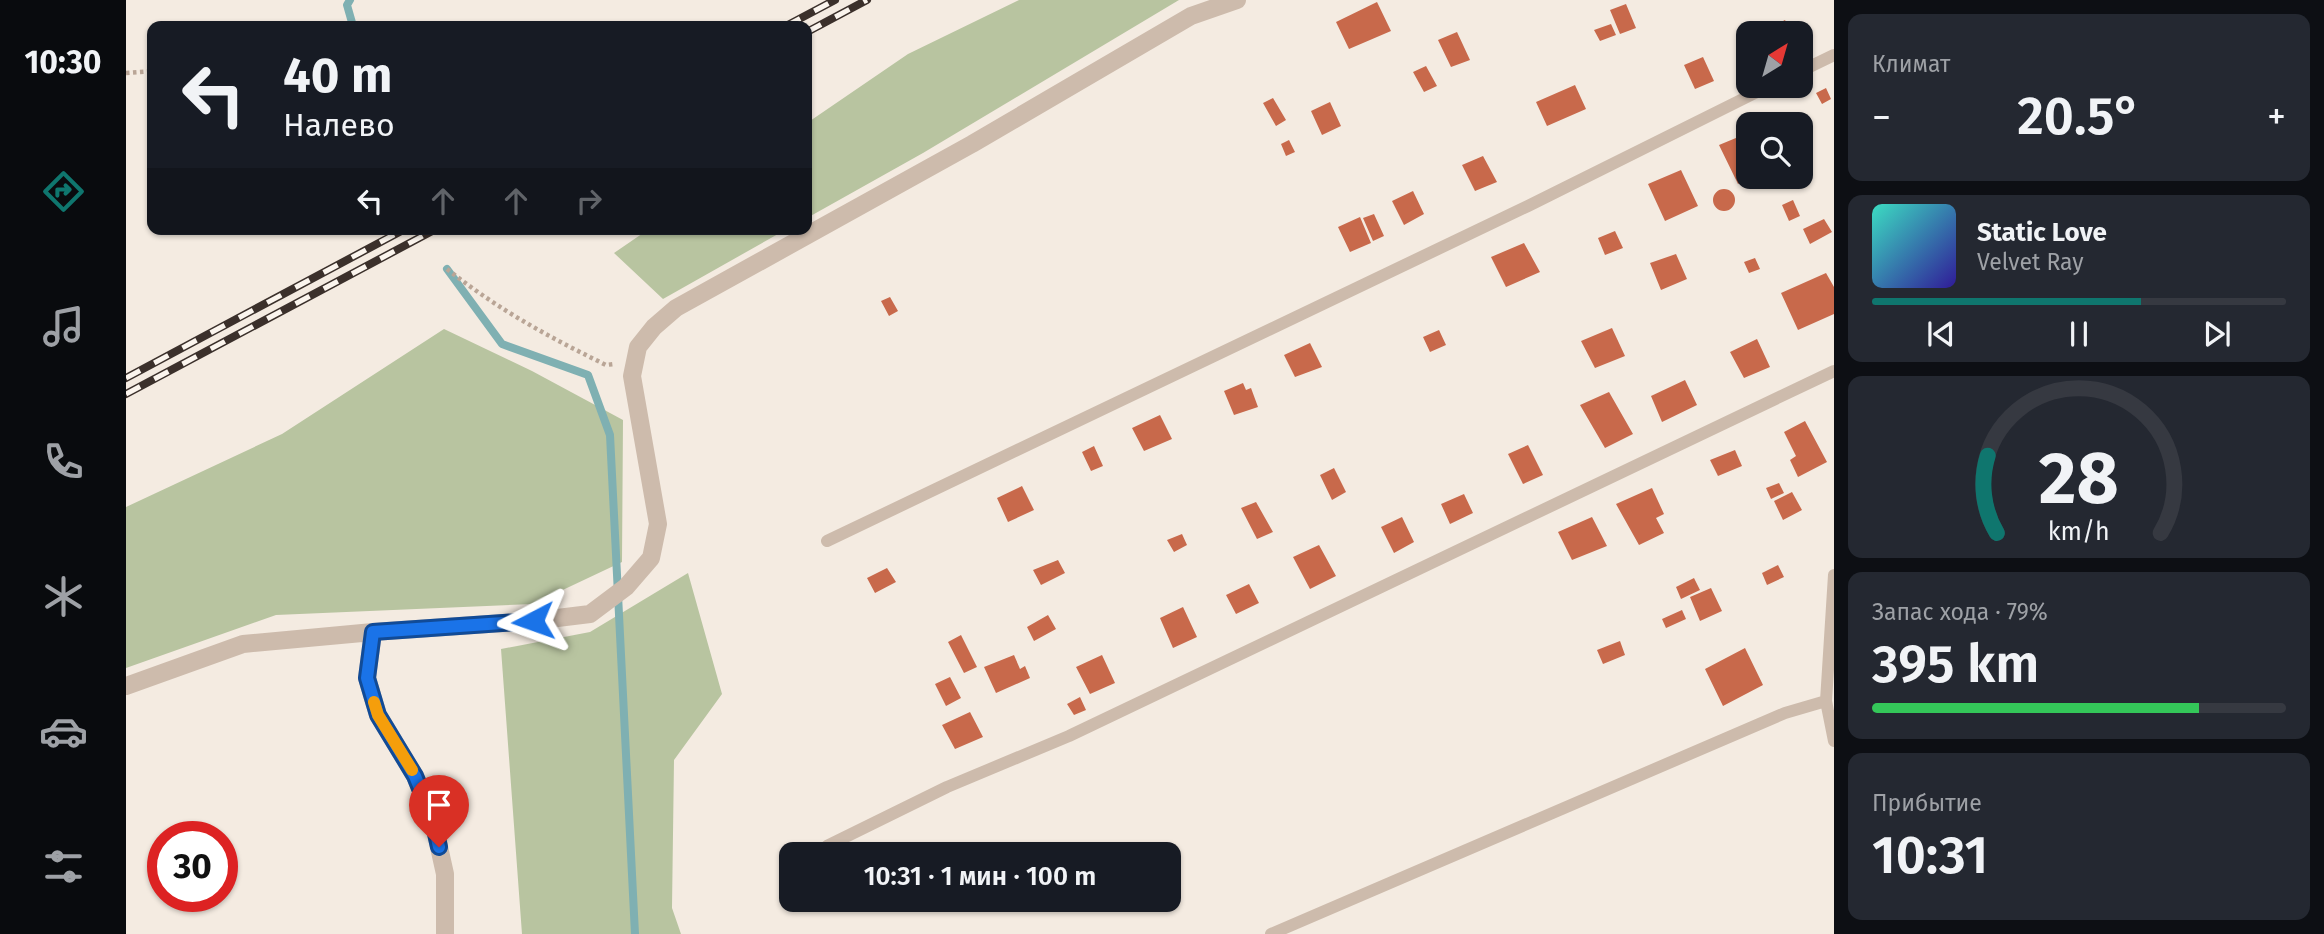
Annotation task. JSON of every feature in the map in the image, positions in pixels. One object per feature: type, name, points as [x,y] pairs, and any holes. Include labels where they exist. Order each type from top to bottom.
[{"type":"street","points":[[812,233],[972,144],[1191,16],[1237,0]]},
{"type":"street","points":[[126,686],[243,644],[590,614],[626,587],[651,558],[658,524],[632,376],[638,347],[654,327],[676,308],[808,235]]},
{"type":"street","points":[[373,632],[367,678],[378,715],[415,776],[433,820],[445,874],[445,934]]},
{"type":"lane","points":[[1813,65],[1834,55]]},
{"type":"lane","points":[[827,541],[1516,212],[1745,98]]},
{"type":"lane","points":[[835,842],[947,787],[1069,736],[1834,371]]},
{"type":"lane","points":[[1834,575],[1826,701],[1834,741]]},
{"type":"lane","points":[[1271,934],[1773,718],[1826,701]]},
{"type":"path","points":[[126,74],[147,72]]},
{"type":"path","points":[[447,269],[488,301],[542,333],[606,365],[636,359]]},
{"type":"green space","points":[[1019,0],[1179,0],[923,153],[812,215],[812,120],[908,54]]},
{"type":"green space","points":[[640,235],[776,235],[663,299],[614,253]]},
{"type":"green space","points":[[444,329],[532,371],[623,420],[622,562],[533,604],[276,615],[126,668],[126,507],[282,434]]},
{"type":"green space","points":[[688,573],[722,694],[674,760],[672,908],[681,934],[522,934],[501,649],[590,632]]},
{"type":"building","points":[[1377,2],[1391,31],[1349,49],[1336,22]]},
{"type":"building","points":[[1626,4],[1636,28],[1620,34],[1610,10]]},
{"type":"building","points":[[1611,24],[1616,35],[1600,41],[1594,30]]},
{"type":"building","points":[[1457,32],[1470,60],[1451,67],[1438,40]]},
{"type":"building","points":[[1703,57],[1714,81],[1695,89],[1684,65]]},
{"type":"building","points":[[1426,66],[1437,86],[1424,92],[1413,72]]},
{"type":"building","points":[[1575,85],[1586,109],[1547,126],[1536,102]]},
{"type":"building","points":[[1826,88],[1831,99],[1822,104],[1816,93]]},
{"type":"building","points":[[1273,98],[1286,120],[1276,126],[1263,103]]},
{"type":"building","points":[[1330,102],[1341,126],[1322,135],[1311,111]]},
{"type":"building","points":[[1736,138],[1736,180],[1719,145]]},
{"type":"building","points":[[1289,140],[1295,152],[1286,156],[1281,144]]},
{"type":"building","points":[[1483,156],[1497,182],[1475,191],[1462,165]]},
{"type":"building","points":[[1681,170],[1698,206],[1665,221],[1648,184]]},
{"type":"building","points":[[1724,189],[1732,192],[1735,200],[1732,208],[1724,211],[1716,208],[1713,200],[1716,192]]},
{"type":"building","points":[[1413,191],[1424,214],[1404,225],[1392,201]]},
{"type":"building","points":[[1793,200],[1800,216],[1789,221],[1782,205]]},
{"type":"building","points":[[1374,214],[1384,236],[1373,241],[1363,218]]},
{"type":"building","points":[[1360,217],[1371,243],[1350,252],[1338,227]]},
{"type":"building","points":[[1824,219],[1832,232],[1810,244],[1803,229]]},
{"type":"building","points":[[1615,231],[1623,248],[1605,255],[1598,238]]},
{"type":"building","points":[[1524,243],[1540,272],[1506,287],[1491,257]]},
{"type":"building","points":[[1676,254],[1687,279],[1661,290],[1650,263]]},
{"type":"building","points":[[1755,258],[1760,269],[1749,273],[1744,262]]},
{"type":"building","points":[[1826,273],[1834,287],[1834,314],[1798,330],[1781,293]]},
{"type":"building","points":[[890,297],[898,311],[889,316],[881,301]]},
{"type":"building","points":[[1612,328],[1625,356],[1595,368],[1581,341]]},
{"type":"building","points":[[1439,330],[1446,345],[1430,352],[1423,337]]},
{"type":"building","points":[[1757,339],[1770,367],[1744,378],[1730,352]]},
{"type":"building","points":[[1310,343],[1322,367],[1295,377],[1284,355]]},
{"type":"building","points":[[1685,380],[1697,405],[1662,422],[1651,396]]},
{"type":"building","points":[[1243,383],[1246,390],[1251,388],[1258,407],[1234,415],[1224,391]]},
{"type":"building","points":[[1609,392],[1633,434],[1605,448],[1580,405]]},
{"type":"building","points":[[1160,415],[1172,439],[1144,451],[1132,428]]},
{"type":"building","points":[[1805,421],[1827,462],[1798,477],[1790,460],[1796,456],[1784,432]]},
{"type":"building","points":[[1528,445],[1543,475],[1523,484],[1508,454]]},
{"type":"building","points":[[1094,446],[1103,466],[1091,471],[1082,452]]},
{"type":"building","points":[[1735,450],[1742,466],[1718,476],[1710,460]]},
{"type":"building","points":[[1334,468],[1346,492],[1332,500],[1320,475]]},
{"type":"building","points":[[1779,483],[1784,493],[1771,499],[1766,488]]},
{"type":"building","points":[[1022,486],[1034,510],[1008,522],[997,498]]},
{"type":"building","points":[[1652,488],[1664,514],[1656,518],[1664,533],[1639,545],[1616,504]]},
{"type":"building","points":[[1792,492],[1802,510],[1783,520],[1774,501]]},
{"type":"building","points":[[1464,494],[1473,513],[1450,524],[1441,504]]},
{"type":"building","points":[[1256,502],[1273,532],[1257,539],[1241,508]]},
{"type":"building","points":[[1402,517],[1414,542],[1394,553],[1381,527]]},
{"type":"building","points":[[1592,517],[1607,546],[1572,560],[1558,532]]},
{"type":"building","points":[[1182,534],[1187,545],[1174,552],[1167,540]]},
{"type":"building","points":[[1319,545],[1336,576],[1310,589],[1293,557]]},
{"type":"building","points":[[1058,560],[1065,573],[1041,585],[1033,570]]},
{"type":"building","points":[[1778,565],[1784,577],[1767,585],[1762,573]]},
{"type":"building","points":[[887,568],[896,582],[875,593],[867,578]]},
{"type":"building","points":[[1694,578],[1700,590],[1681,599],[1676,587]]},
{"type":"building","points":[[1249,584],[1259,603],[1236,614],[1226,595]]},
{"type":"building","points":[[1711,588],[1722,611],[1700,621],[1690,597]]},
{"type":"building","points":[[1183,607],[1197,637],[1173,648],[1160,618]]},
{"type":"building","points":[[1682,610],[1686,619],[1666,628],[1662,619]]},
{"type":"building","points":[[1048,615],[1056,629],[1034,641],[1027,627]]},
{"type":"building","points":[[961,635],[977,667],[964,673],[948,642]]},
{"type":"building","points":[[1620,641],[1625,655],[1603,664],[1597,650]]},
{"type":"building","points":[[1745,648],[1763,685],[1723,706],[1705,669]]},
{"type":"building","points":[[1014,655],[1020,669],[1025,666],[1030,678],[996,693],[984,667]]},
{"type":"building","points":[[1102,655],[1115,683],[1090,694],[1076,667]]},
{"type":"building","points":[[950,677],[961,698],[946,706],[935,684]]},
{"type":"building","points":[[1080,697],[1086,710],[1074,715],[1067,704]]},
{"type":"building","points":[[970,712],[983,737],[955,749],[942,725]]},
{"type":"waterway","points":[[350,0],[347,5],[352,21]]},
{"type":"waterway","points":[[447,269],[502,344],[588,375],[610,435],[635,934]]},
{"type":"railway","points":[[795,21],[835,0]]},
{"type":"railway","points":[[812,29],[867,0]]},
{"type":"railway","points":[[126,378],[394,235]]},
{"type":"railway","points":[[126,394],[425,235]]},
{"type":"slow traffic","points":[[374,702],[378,715],[412,770]]},
{"type":"route","points":[[439,847],[433,820],[415,776],[378,715],[367,678],[373,632],[533,621]]}]
